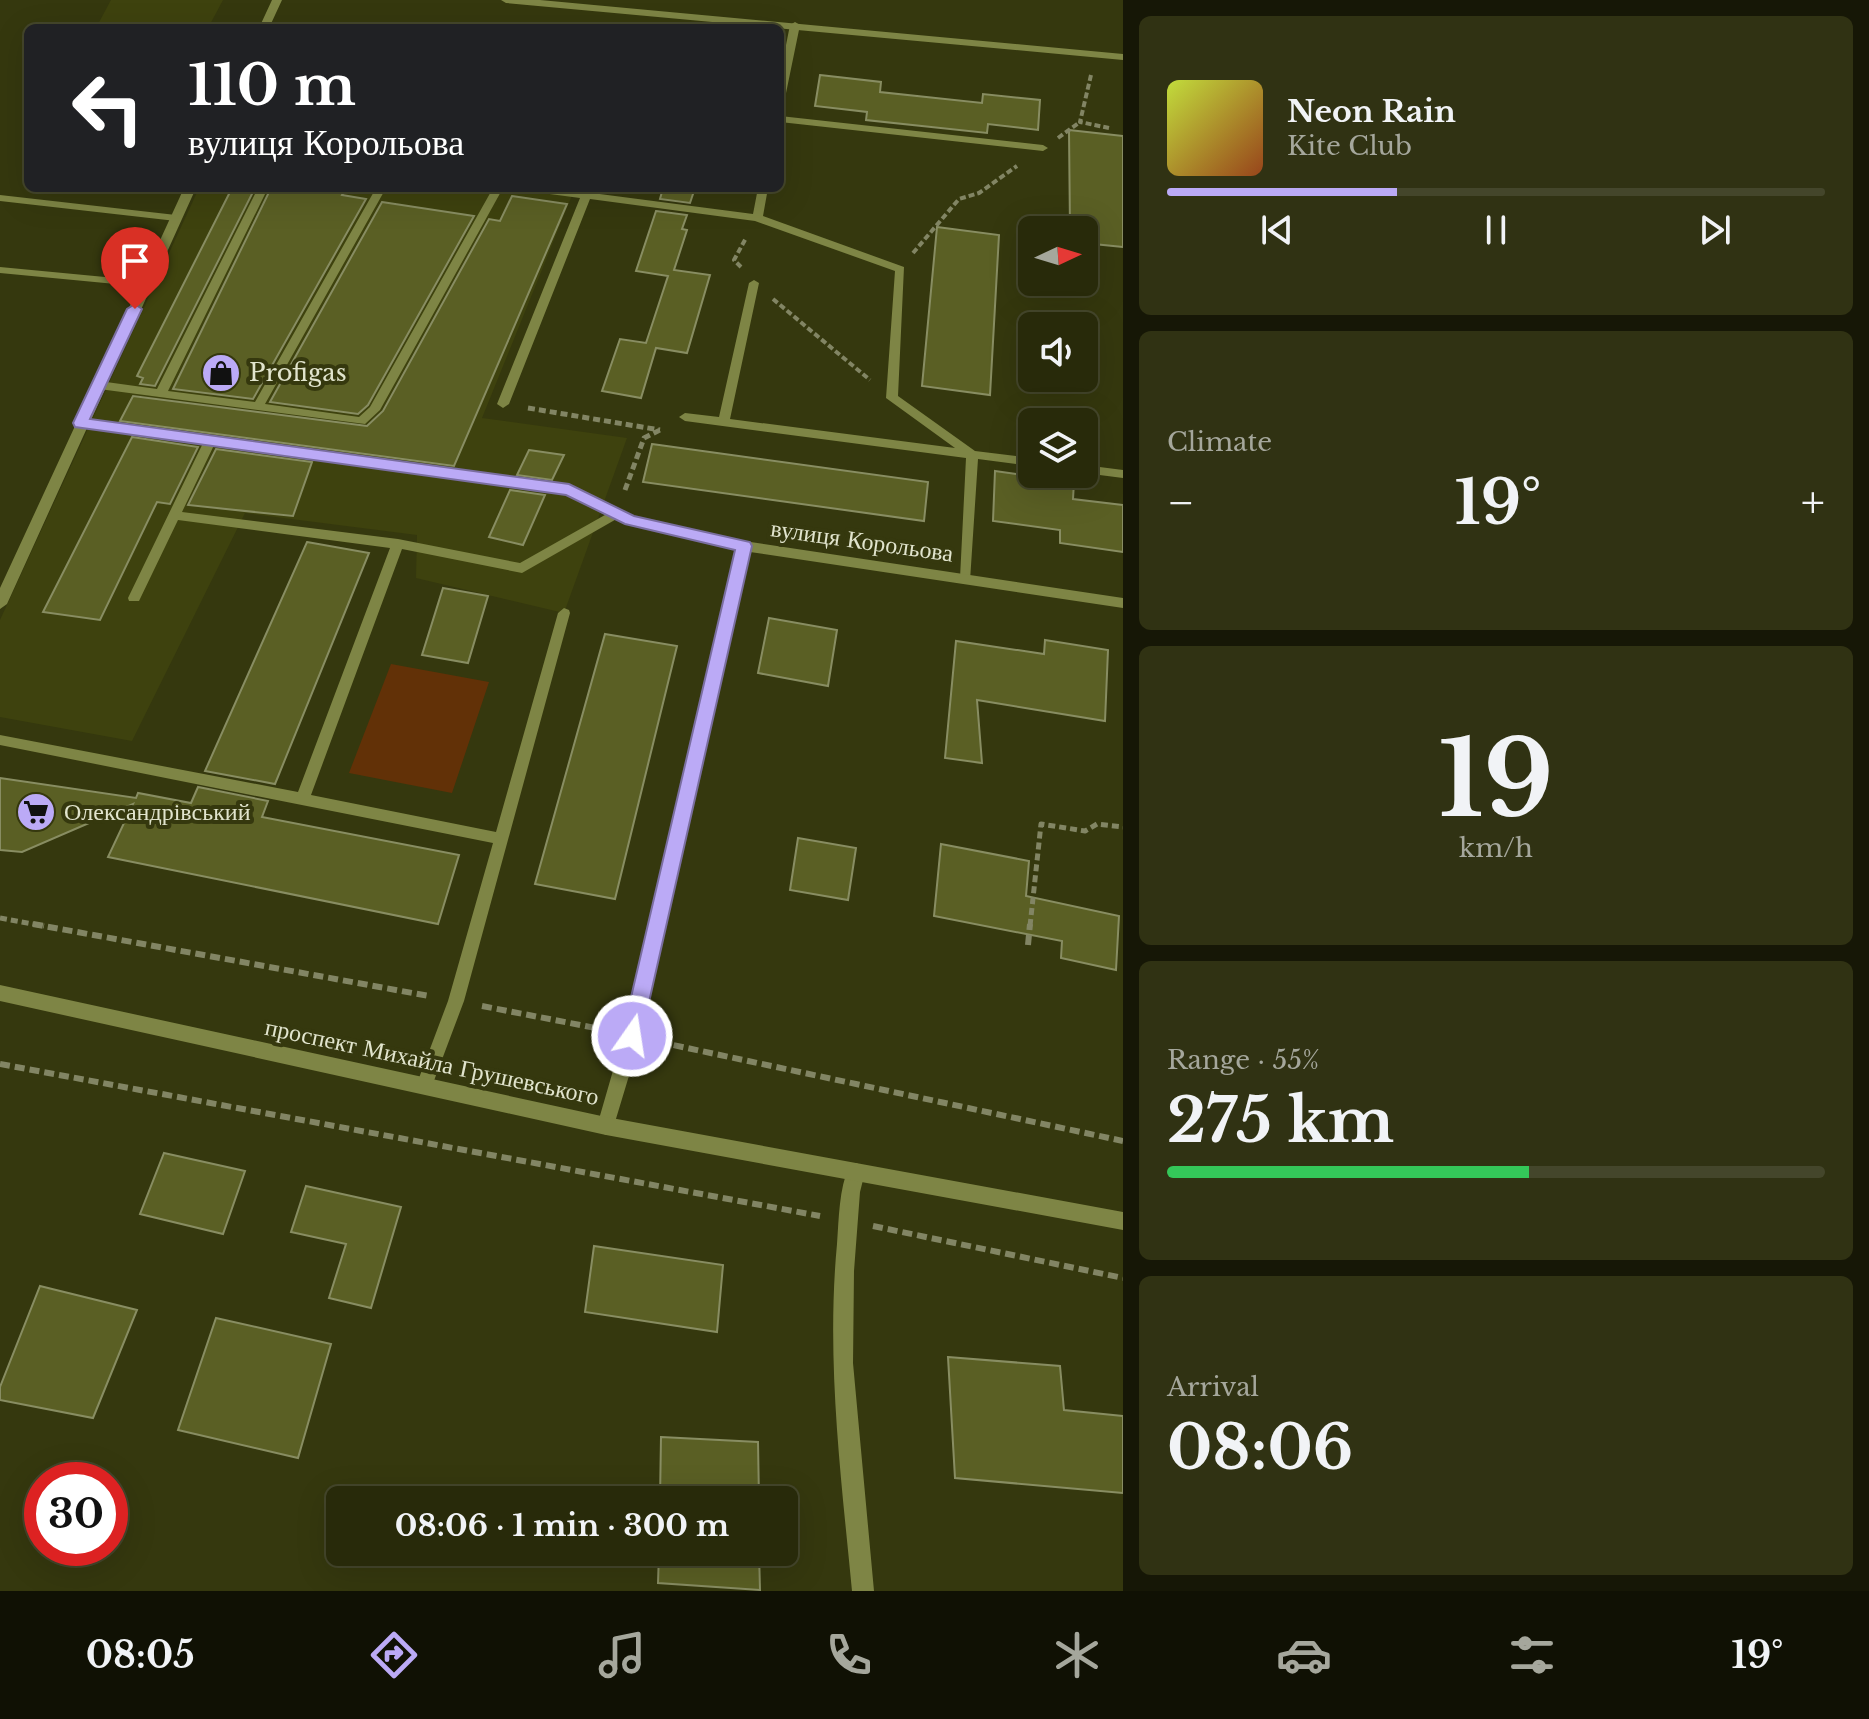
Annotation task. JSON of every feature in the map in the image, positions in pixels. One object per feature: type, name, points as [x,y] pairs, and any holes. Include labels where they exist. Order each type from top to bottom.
[{"type":"street","points":[[266,24],[277,0]]},
{"type":"street","points":[[506,0],[783,24]]},
{"type":"street","points":[[784,24],[1123,57]]},
{"type":"street","points":[[0,604],[80,423],[188,192]]},
{"type":"street","name":"вулиця Корольова","points":[[80,423],[569,490],[630,520],[744,546],[1123,603]]},
{"type":"street","points":[[606,1126],[632,1036],[744,546]]},
{"type":"street","name":"проспект Михайла Грушевського","points":[[0,993],[606,1126],[1123,1221]]},
{"type":"street","points":[[856,1172],[850,1186],[843,1267],[845,1400],[863,1591]]},
{"type":"lane","points":[[784,79],[795,25]]},
{"type":"lane","points":[[784,119],[1043,148]]},
{"type":"lane","points":[[161,393],[261,192]]},
{"type":"lane","points":[[258,407],[379,192]]},
{"type":"lane","points":[[99,385],[361,421],[374,410],[496,192]]},
{"type":"lane","points":[[503,404],[588,192],[757,218],[900,269],[892,398],[972,454]]},
{"type":"lane","points":[[757,218],[762,192]]},
{"type":"lane","points":[[0,198],[176,218]]},
{"type":"lane","points":[[0,270],[147,284]]},
{"type":"lane","points":[[724,422],[754,283]]},
{"type":"lane","points":[[685,417],[1018,460]]},
{"type":"lane","points":[[134,598],[210,441]]},
{"type":"lane","points":[[966,578],[972,454]]},
{"type":"lane","points":[[1098,471],[1123,474]]},
{"type":"lane","points":[[174,515],[398,544],[522,568],[616,514]]},
{"type":"lane","points":[[302,799],[398,544]]},
{"type":"lane","points":[[424,1086],[456,1001],[564,613]]},
{"type":"lane","points":[[0,740],[502,839]]},
{"type":"path","points":[[900,269],[959,199],[979,193],[1080,122],[1096,55]]},
{"type":"path","points":[[1080,122],[1109,128]]},
{"type":"path","points":[[757,218],[734,260],[754,283],[892,398]]},
{"type":"path","points":[[503,404],[660,430]]},
{"type":"path","points":[[616,514],[644,438],[685,417]]},
{"type":"path","points":[[1028,945],[1041,824],[1085,831],[1097,824],[1123,827]]},
{"type":"path","points":[[0,918],[456,1001],[1123,1141]]},
{"type":"path","points":[[0,1064],[849,1221],[1123,1278]]},
{"type":"shaded area","points":[[111,0],[223,0],[210,24],[98,24]]},
{"type":"shaded area","points":[[197,192],[573,192],[482,418],[627,438],[564,613],[416,578],[417,535],[245,513],[132,741],[0,717],[0,620]]},
{"type":"shaded area","points":[[391,664],[489,682],[452,793],[349,773]]},
{"type":"building","points":[[820,75],[881,82],[880,92],[982,103],[983,94],[1040,100],[1038,130],[988,124],[987,133],[866,120],[867,112],[815,106]]},
{"type":"building","points":[[1069,130],[1123,136],[1123,247],[1098,244],[1098,216],[1070,216]]},
{"type":"building","points":[[230,192],[253,192],[155,386],[140,384],[143,378],[137,376]]},
{"type":"building","points":[[269,192],[344,192],[342,195],[366,199],[253,399],[173,389]]},
{"type":"building","points":[[662,192],[694,192],[690,203],[660,199]]},
{"type":"building","points":[[512,196],[567,204],[454,466],[120,421],[133,396],[367,426],[383,411],[489,219],[500,221]]},
{"type":"building","points":[[382,202],[474,216],[368,405],[358,414],[270,402]]},
{"type":"building","points":[[656,211],[687,215],[682,229],[687,230],[674,270],[710,275],[687,353],[656,348],[641,398],[602,391],[620,339],[646,343],[668,276],[636,271]]},
{"type":"building","points":[[937,227],[999,235],[990,395],[922,386]]},
{"type":"building","points":[[132,437],[198,447],[170,504],[157,502],[100,620],[43,612]]},
{"type":"building","points":[[652,444],[928,482],[924,521],[643,482]]},
{"type":"building","points":[[216,449],[312,462],[293,516],[188,505]]},
{"type":"building","points":[[529,450],[564,455],[552,480],[517,475]]},
{"type":"building","points":[[995,471],[1018,474],[1018,488],[1074,488],[1073,499],[1123,505],[1123,552],[1060,543],[1060,530],[993,521]]},
{"type":"building","points":[[510,490],[545,495],[523,545],[489,537]]},
{"type":"building","points":[[307,542],[369,553],[275,784],[205,771]]},
{"type":"building","points":[[443,588],[488,596],[468,663],[422,655]]},
{"type":"building","points":[[769,618],[837,630],[828,686],[758,673]]},
{"type":"building","points":[[605,634],[677,646],[615,899],[535,884]]},
{"type":"building","points":[[1045,640],[1108,650],[1105,721],[977,700],[982,763],[945,758],[956,641],[1044,654]]},
{"type":"building","points":[[0,778],[136,798],[138,793],[191,803],[198,787],[268,801],[262,817],[459,855],[438,924],[108,857],[133,804],[22,852],[0,850]]},
{"type":"building","points":[[798,838],[856,848],[848,900],[790,890]]},
{"type":"building","points":[[941,844],[1029,861],[1026,896],[1119,916],[1116,970],[1061,958],[1062,941],[934,916]]},
{"type":"building","points":[[164,1153],[245,1171],[223,1234],[140,1214]]},
{"type":"building","points":[[306,1186],[401,1207],[371,1308],[329,1298],[346,1244],[291,1232]]},
{"type":"building","points":[[594,1246],[723,1265],[717,1332],[585,1312]]},
{"type":"building","points":[[40,1286],[137,1310],[93,1418],[0,1400],[0,1387]]},
{"type":"building","points":[[216,1318],[331,1344],[298,1458],[178,1430]]},
{"type":"building","points":[[948,1357],[1060,1366],[1064,1410],[1123,1416],[1123,1493],[955,1478]]},
{"type":"building","points":[[661,1437],[758,1442],[759,1486],[660,1486]]},
{"type":"building","points":[[659,1566],[759,1566],[760,1590],[658,1583]]},
{"type":"place","name":"Profigas","points":[[221,373]]},
{"type":"place","name":"Олександрівський","points":[[36,812]]},
{"type":"route","points":[[135,309],[80,423],[569,490],[630,520],[744,546],[632,1036]]}]
